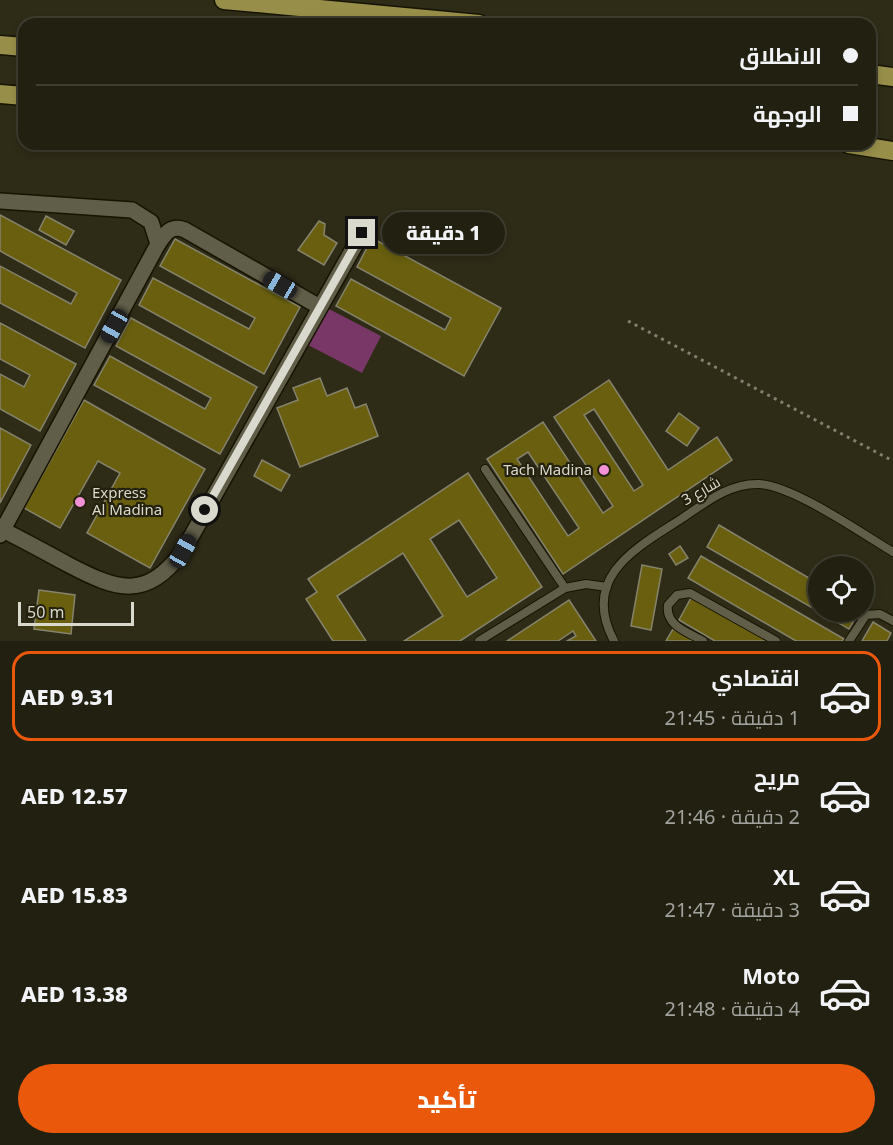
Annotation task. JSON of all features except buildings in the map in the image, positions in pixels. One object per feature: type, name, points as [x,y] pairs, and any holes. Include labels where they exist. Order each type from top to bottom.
[{"type":"highway","points":[[234,0],[418,18]]},
{"type":"highway","points":[[0,45],[18,46]]},
{"type":"highway","points":[[876,75],[893,77]]},
{"type":"highway","points":[[0,94],[18,96]]},
{"type":"highway","points":[[876,148],[893,151]]},
{"type":"street","points":[[0,201],[132,210],[151,222],[158,244]]},
{"type":"street","points":[[318,306],[179,228],[169,230],[158,244],[2,532],[113,586],[132,587],[160,574],[183,551],[318,306],[362,233]]},
{"type":"lane","points":[[485,469],[565,588]]},
{"type":"lane","name":"شارع 3","points":[[607,587],[617,567],[631,551],[717,496],[745,485],[766,485],[788,491],[893,552]]},
{"type":"lane","points":[[479,641],[565,588],[586,584],[607,587],[605,611],[614,641]]},
{"type":"lane","points":[[703,641],[673,624],[669,618],[668,605],[677,595],[690,593],[776,641]]},
{"type":"lane","points":[[849,641],[866,615],[880,614],[893,621]]},
{"type":"path","points":[[628,321],[893,461]]},
{"type":"shaded area","points":[[327,308],[381,336],[362,373],[308,345]]},
{"type":"place","name":"Tach Madina","points":[[604,470]]},
{"type":"place","name":"Express Al Madina","points":[[80,502]]},
{"type":"route","points":[[205,510],[318,306],[362,233]]}]
